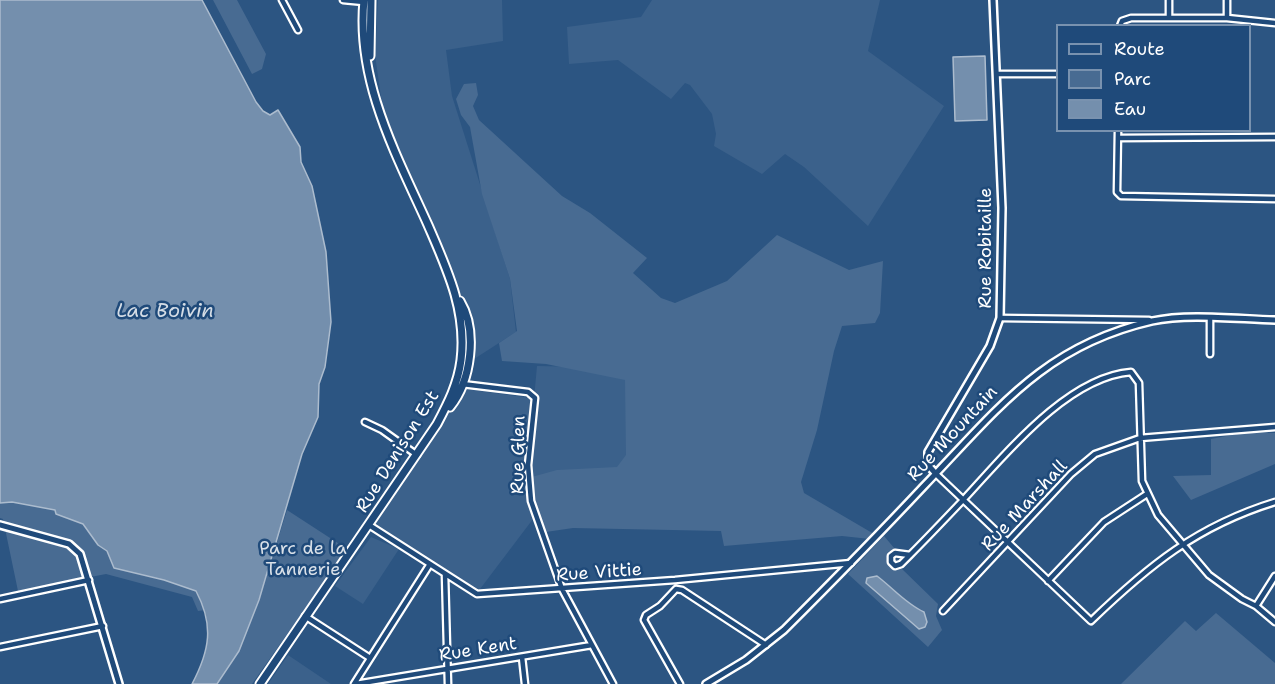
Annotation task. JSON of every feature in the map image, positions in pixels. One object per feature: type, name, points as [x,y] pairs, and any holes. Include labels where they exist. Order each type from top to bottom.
[{"type":"main road","name":"Rue Denison Est","points":[[260,684],[455,401],[468,362],[469,342],[464,309],[383,126],[371,77],[367,1]]},
{"type":"street","points":[[282,0],[298,30]]},
{"type":"street","points":[[343,0],[367,1]]},
{"type":"street","name":"Rue Robitaille","points":[[936,474],[928,465],[928,452],[990,346],[1000,318],[1002,208],[993,0]]},
{"type":"street","points":[[1169,0],[1169,18]]},
{"type":"street","points":[[1227,0],[1227,18]]},
{"type":"street","points":[[1121,24],[1122,21],[1131,18],[1227,18],[1275,22]]},
{"type":"street","points":[[997,74],[1056,74]]},
{"type":"street","points":[[1118,132],[1117,192],[1121,196],[1275,199]]},
{"type":"street","points":[[1229,132],[1229,138]]},
{"type":"street","points":[[1118,138],[1275,138]]},
{"type":"street","points":[[1000,318],[1154,320]]},
{"type":"street","points":[[1210,319],[1210,354]]},
{"type":"street","name":"Rue Mountain","points":[[706,684],[766,645],[851,563],[1003,402],[1045,368],[1081,345],[1118,330],[1154,320],[1275,320]]},
{"type":"street","points":[[910,555],[1019,438],[1040,419],[1090,385],[1108,376],[1131,372],[1139,383],[1142,480],[1158,515],[1209,575],[1242,599],[1256,606],[1275,622]]},
{"type":"street","name":"Rue Glen","points":[[460,383],[528,392],[535,398],[528,465],[531,501],[562,590],[613,684]]},
{"type":"street","points":[[365,422],[382,430],[417,454]]},
{"type":"street","name":"Rue Marshall","points":[[943,611],[1071,474],[1095,454],[1140,438],[1275,427]]},
{"type":"street","points":[[936,474],[1091,621],[1137,578],[1183,543],[1221,522],[1275,502]]},
{"type":"street","points":[[1048,581],[1104,522],[1147,494]]},
{"type":"street","points":[[0,525],[69,544],[80,554],[119,684]]},
{"type":"street","name":"Rue Vittie","points":[[369,525],[477,594],[562,590],[851,563]]},
{"type":"street","points":[[355,684],[430,564]]},
{"type":"street","points":[[445,574],[448,684]]},
{"type":"street","points":[[1256,606],[1275,576]]},
{"type":"street","points":[[0,599],[89,580]]},
{"type":"street","points":[[680,684],[644,620],[646,615],[660,606],[676,590],[682,590],[766,645]]},
{"type":"street","points":[[305,616],[370,658]]},
{"type":"street","points":[[0,647],[103,626]]},
{"type":"street","name":"Rue Kent","points":[[355,684],[592,645]]},
{"type":"street","points":[[522,657],[525,684]]},
{"type":"shaded area","points":[[378,0],[502,0],[503,41],[446,50],[452,96],[510,279],[516,332],[471,361],[465,305],[383,111],[375,55]]},
{"type":"shaded area","points":[[652,0],[880,0],[868,51],[944,106],[868,226],[804,167],[785,154],[762,174],[714,146],[716,134],[712,114],[690,85],[685,83],[671,99],[618,60],[569,64],[567,27],[641,17]]},
{"type":"shaded area","points":[[537,366],[634,368],[635,494],[531,501],[528,465]]},
{"type":"shaded area","points":[[465,389],[531,398],[525,450],[525,476],[533,519],[477,593],[372,525]]},
{"type":"shaded area","points":[[371,537],[399,549],[363,604],[335,586]]},
{"type":"shaded area","points":[[288,655],[331,684],[268,684]]},
{"type":"green space","points":[[213,0],[237,0],[266,54],[262,69],[252,74]]},
{"type":"green space","points":[[476,83],[478,95],[473,106],[479,120],[562,196],[590,213],[647,258],[633,273],[661,298],[675,303],[727,281],[777,235],[849,270],[883,261],[880,313],[875,323],[842,326],[834,351],[817,430],[801,482],[804,493],[874,534],[870,539],[842,536],[724,546],[721,531],[573,528],[539,533],[528,478],[557,470],[617,467],[626,455],[625,380],[546,364],[502,361],[499,343],[517,331],[510,279],[482,194],[470,127],[461,115],[456,99],[464,84]]},
{"type":"green space","points":[[1247,432],[1275,433],[1275,464],[1191,500],[1173,476],[1211,475],[1211,439]]},
{"type":"green space","points":[[12,502],[55,509],[56,514],[83,524],[98,545],[107,551],[114,568],[164,580],[196,591],[206,610],[198,611],[192,597],[106,574],[18,591],[3,519],[0,518],[0,503]]},
{"type":"green space","name":"Parc de la Tannerie","points":[[287,510],[347,549],[252,684],[217,684],[239,651],[259,600]]},
{"type":"green space","points":[[884,536],[895,549],[888,552],[887,558],[892,569],[901,568],[938,604],[936,616],[942,630],[928,647],[848,574]]},
{"type":"green space","points":[[1216,613],[1275,663],[1275,684],[1121,684],[1185,621],[1196,631]]},
{"type":"water","name":"Lac Boivin","points":[[0,0],[202,0],[256,102],[263,111],[270,115],[278,110],[300,147],[301,162],[312,186],[326,252],[331,322],[325,367],[319,384],[318,417],[302,454],[259,600],[239,651],[217,684],[192,684],[203,660],[208,638],[206,615],[196,591],[164,580],[114,568],[107,551],[98,545],[83,524],[56,514],[55,510],[12,502],[0,503]]},
{"type":"water","points":[[985,56],[987,120],[955,121],[953,57]]},
{"type":"water","points":[[877,576],[905,600],[924,612],[927,622],[925,627],[919,629],[866,583],[867,578]]}]
